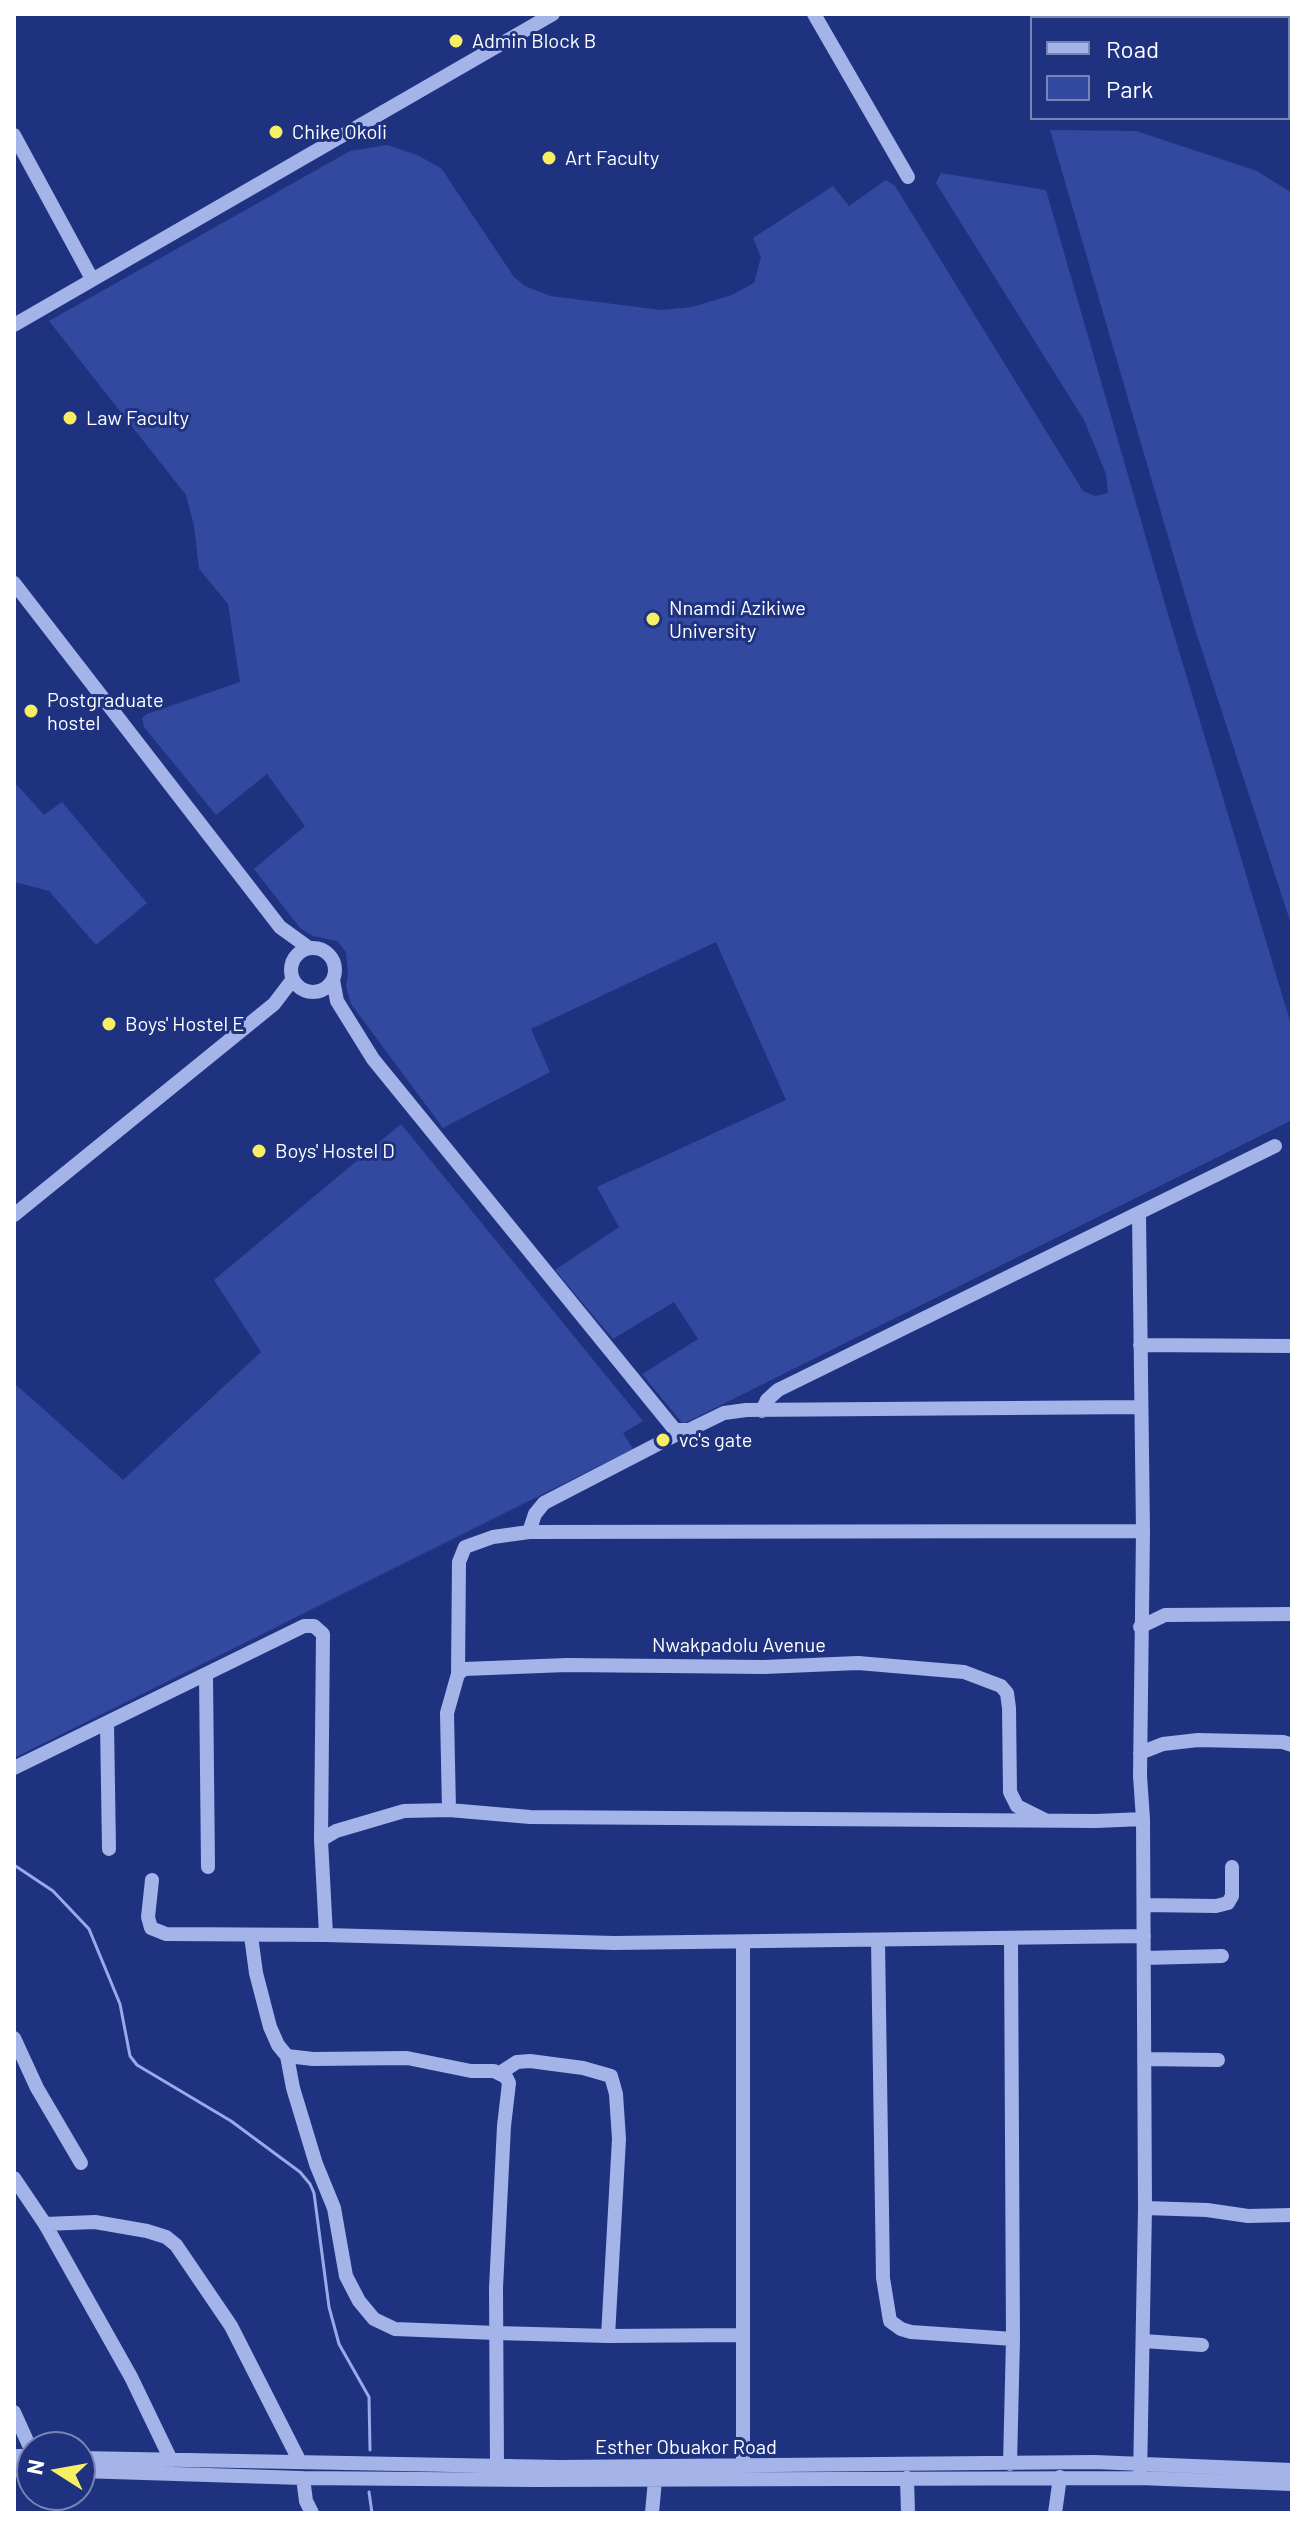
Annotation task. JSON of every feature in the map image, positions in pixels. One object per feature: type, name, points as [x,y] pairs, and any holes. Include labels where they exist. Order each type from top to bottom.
[{"type":"street","points":[[14,325],[553,14]]},
{"type":"street","points":[[814,14],[908,177]]},
{"type":"street","points":[[14,135],[92,279]]},
{"type":"street","points":[[14,583],[280,927],[294,960]]},
{"type":"street","points":[[280,927],[309,948]]},
{"type":"street","points":[[337,1001],[299,987],[291,969],[300,952],[309,948],[328,953],[334,961],[333,980],[337,1001],[373,1059],[660,1415],[670,1427],[683,1431]]},
{"type":"street","points":[[14,1215],[274,1004],[293,979]]},
{"type":"street","points":[[274,1004],[326,988],[333,980]]},
{"type":"street","points":[[762,1411],[767,1400],[778,1390],[1275,1146]]},
{"type":"street","points":[[1139,1215],[1145,2208],[1140,2471]]},
{"type":"street","points":[[1140,1345],[1292,1346]]},
{"type":"street","points":[[529,1532],[535,1514],[544,1503],[724,1413],[885,1407],[1141,1407]]},
{"type":"street","points":[[449,1810],[447,1713],[458,1674],[459,1562],[465,1547],[493,1537],[529,1532],[1143,1531]]},
{"type":"street","points":[[1140,1627],[1165,1615],[1292,1614]]},
{"type":"street","points":[[14,1768],[304,1626],[314,1626],[323,1634],[321,1840],[326,1935]]},
{"type":"street","name":"Nwakpadolu Avenue","points":[[458,1674],[464,1669],[477,1667],[764,1667],[858,1663],[964,1672],[1001,1686],[1007,1693],[1010,1792],[1017,1806],[1045,1820]]},
{"type":"street","points":[[206,1676],[208,1867]]},
{"type":"street","points":[[107,1723],[109,1849]]},
{"type":"street","points":[[1140,1753],[1163,1744],[1198,1740],[1283,1742],[1292,1745]]},
{"type":"street","points":[[321,1840],[336,1831],[404,1811],[449,1810],[530,1817],[1143,1819]]},
{"type":"street","points":[[1144,1905],[1216,1906],[1228,1903],[1232,1896],[1232,1867]]},
{"type":"street","points":[[152,1880],[148,1917],[151,1928],[157,1932],[614,1943],[1144,1936]]},
{"type":"street","points":[[251,1936],[256,1973],[270,2027],[287,2056],[293,2088],[316,2164],[334,2208],[346,2276],[359,2301],[374,2319],[395,2329],[608,2336],[742,2335]]},
{"type":"street","points":[[1010,2464],[1013,2339],[1011,1938]]},
{"type":"street","points":[[878,1940],[883,2278],[890,2321],[911,2332],[1013,2339]]},
{"type":"street","points":[[743,1942],[743,2466]]},
{"type":"street","points":[[1144,1958],[1222,1956]]},
{"type":"street","points":[[14,2040],[43,2099],[81,2163]]},
{"type":"street","points":[[287,2056],[313,2059],[407,2058],[471,2071],[500,2073],[517,2062],[530,2061],[583,2068],[611,2076],[616,2094],[619,2139],[608,2336]]},
{"type":"street","points":[[1144,2059],[1218,2060]]},
{"type":"street","points":[[497,2466],[496,2333],[500,2192],[509,2083],[500,2073]]},
{"type":"street","points":[[14,2178],[45,2224],[131,2377],[171,2460]]},
{"type":"street","points":[[1145,2208],[1207,2210],[1248,2216],[1292,2215]]},
{"type":"street","points":[[45,2224],[108,2224],[147,2231],[166,2237],[176,2245],[231,2326],[300,2462]]},
{"type":"street","points":[[1143,2341],[1202,2345]]},
{"type":"street","points":[[14,2412],[22,2431]]},
{"type":"street","name":"Esther Obuakor Road","points":[[96,2458],[497,2466],[1010,2464],[1292,2484]]},
{"type":"street","name":"Esther Obuakor Road","points":[[96,2472],[303,2478],[655,2480],[1060,2477],[1140,2471],[1292,2470]]},
{"type":"street","points":[[1055,2513],[1060,2477]]},
{"type":"street","points":[[303,2478],[306,2501],[312,2513]]},
{"type":"street","points":[[907,2478],[908,2513]]},
{"type":"street","points":[[652,2513],[655,2480]]},
{"type":"green space","points":[[1050,130],[1136,131],[1257,171],[1292,193],[1292,927],[1194,626]]},
{"type":"green space","points":[[387,145],[417,155],[441,168],[514,277],[525,286],[550,296],[661,310],[692,307],[732,295],[754,283],[761,257],[753,238],[833,186],[849,206],[886,180],[895,186],[1083,491],[1095,496],[1108,493],[1106,474],[1084,420],[936,183],[941,173],[1046,190],[1167,611],[1292,1028],[1292,1120],[683,1424],[642,1374],[698,1339],[674,1302],[613,1339],[555,1270],[619,1227],[597,1187],[786,1100],[716,942],[531,1029],[550,1072],[443,1128],[351,1004],[346,986],[346,952],[337,941],[313,936],[300,928],[254,869],[305,826],[267,774],[216,815],[144,727],[142,718],[147,714],[240,682],[228,604],[199,569],[194,526],[186,495],[49,321],[350,151]]},
{"type":"green space","points":[[16,784],[44,815],[62,802],[147,903],[96,945],[49,891],[14,882]]},
{"type":"green space","points":[[401,1124],[643,1421],[623,1433],[633,1449],[14,1758],[14,1383],[123,1480],[261,1352],[214,1280]]},
{"type":"waterway","points":[[14,1865],[53,1891],[89,1929],[120,2004],[130,2056],[137,2065],[231,2121],[300,2172],[310,2184],[314,2193],[329,2307],[339,2344],[369,2397],[370,2450]]},
{"type":"waterway","points":[[369,2492],[372,2513]]},
{"type":"place","name":"Admin Block B","points":[[456,41]]},
{"type":"place","name":"Chike Okoli","points":[[276,132]]},
{"type":"place","name":"Art Faculty","points":[[549,158]]},
{"type":"place","name":"Law Faculty","points":[[70,418]]},
{"type":"place","name":"Nnamdi Azikiwe University","points":[[653,619]]},
{"type":"place","name":"Postgraduate hostel","points":[[31,711]]},
{"type":"place","name":"Boys' Hostel E","points":[[109,1024]]},
{"type":"place","name":"Boys' Hostel D","points":[[259,1151]]},
{"type":"place","name":"vc's gate","points":[[663,1440]]}]
